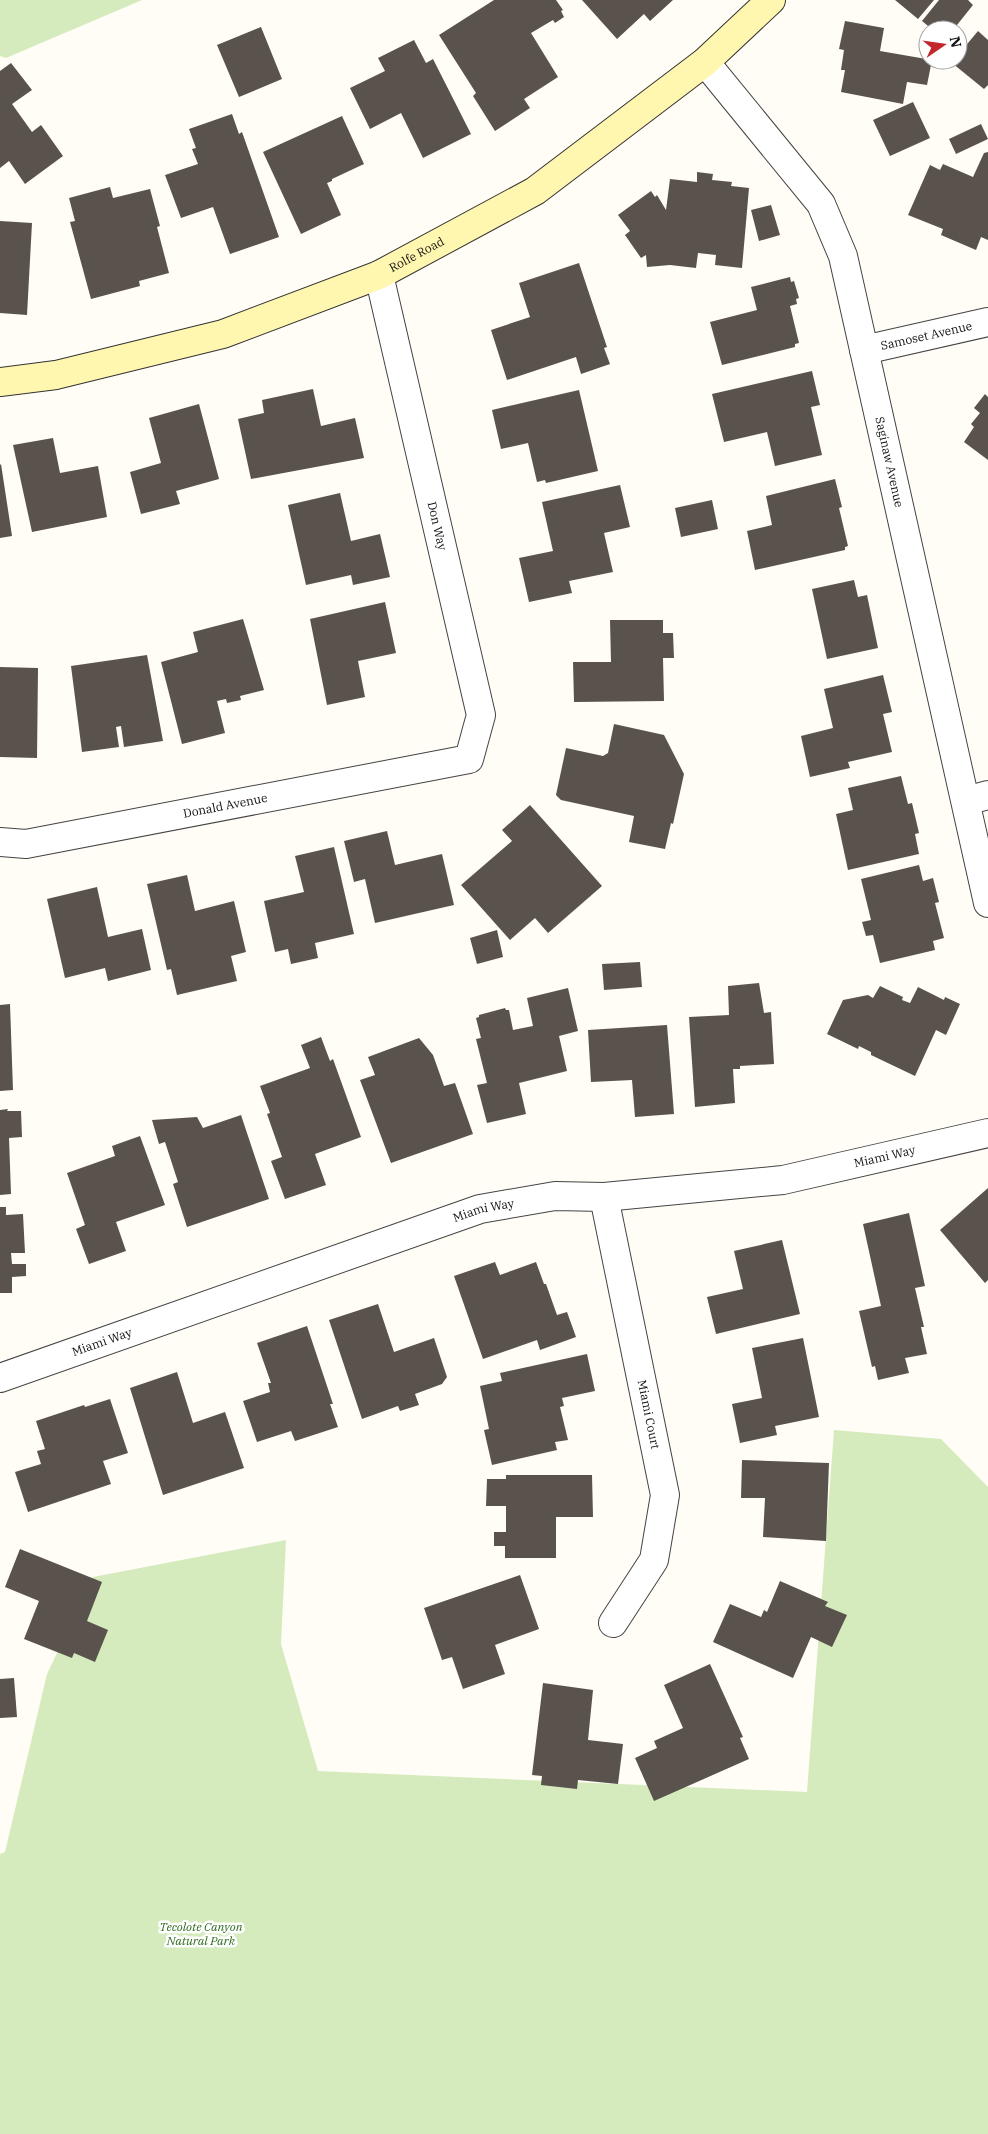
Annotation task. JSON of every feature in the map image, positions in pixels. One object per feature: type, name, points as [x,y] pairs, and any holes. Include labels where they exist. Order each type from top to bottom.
[{"type":"street","name":"Rolfe Road","points":[[0,382],[56,375],[223,334],[379,275],[535,192],[705,62],[770,0]]},
{"type":"street","name":"Saginaw Avenue","points":[[705,62],[821,204],[843,256],[864,350],[977,798],[988,902]]},
{"type":"street","name":"Don Way","points":[[379,275],[481,714],[469,759],[450,763]]},
{"type":"street","name":"Samoset Avenue","points":[[864,350],[988,322]]},
{"type":"street","name":"Donald Avenue","points":[[0,842],[26,844],[450,763]]},
{"type":"street","name":"Miami Way","points":[[0,1378],[480,1209],[555,1196],[604,1197],[783,1180],[988,1133]]},
{"type":"street","name":"Miami Court","points":[[604,1197],[666,1495],[654,1560],[612,1623]]},
{"type":"green space","points":[[0,0],[142,0],[6,58],[0,56]]},
{"type":"green space","name":"Tecolote Canyon Natural Park","points":[[834,1430],[941,1439],[988,1487],[988,2134],[0,2134],[0,1854],[5,1852],[47,1674],[93,1577],[286,1540],[281,1644],[318,1771],[807,1792]]},
{"type":"building","points":[[494,0],[556,0],[563,10],[561,11],[564,17],[555,23],[553,20],[531,33],[558,77],[524,99],[530,108],[495,131],[473,96],[476,93],[439,35]]},
{"type":"building","points":[[582,0],[673,0],[650,21],[644,14],[617,39]]},
{"type":"building","points":[[895,0],[934,0],[918,19]]},
{"type":"building","points":[[939,0],[968,0],[973,5],[961,20],[923,20]]},
{"type":"building","points":[[845,21],[884,28],[880,51],[918,58],[918,70],[930,70],[927,85],[907,82],[903,104],[841,92],[845,70],[841,70],[844,50],[839,49]]},
{"type":"building","points":[[261,27],[282,79],[239,97],[217,45]]},
{"type":"building","points":[[978,31],[988,40],[988,85],[984,89],[961,70],[968,70],[968,43]]},
{"type":"building","points":[[414,40],[426,63],[433,59],[471,134],[423,158],[401,113],[370,129],[350,88],[385,71],[378,58]]},
{"type":"building","points":[[11,63],[32,90],[12,104],[32,132],[41,125],[63,156],[25,184],[9,161],[0,168],[0,71]]},
{"type":"building","points":[[913,102],[930,138],[890,156],[873,120]]},
{"type":"building","points":[[232,114],[239,134],[242,132],[279,237],[230,254],[213,207],[181,218],[165,175],[198,164],[192,149],[196,148],[189,129]]},
{"type":"building","points":[[342,116],[364,164],[327,183],[341,215],[301,234],[263,152]]},
{"type":"building","points":[[981,124],[988,139],[956,154],[949,139]]},
{"type":"building","points":[[988,152],[988,240],[981,237],[976,250],[941,235],[943,229],[908,215],[930,165],[940,170],[943,164],[973,177],[984,153]]},
{"type":"building","points":[[697,172],[713,174],[712,180],[732,182],[731,186],[749,188],[742,268],[715,265],[716,255],[698,253],[696,268],[670,265],[647,267],[646,255],[641,258],[625,235],[630,231],[618,215],[651,191],[655,197],[657,195],[666,210],[670,179],[697,182]]},
{"type":"building","points":[[110,187],[113,198],[150,189],[160,226],[157,227],[169,273],[139,281],[140,286],[91,299],[70,222],[75,221],[69,198]]},
{"type":"building","points":[[771,205],[780,235],[759,241],[751,210]]},
{"type":"building","points":[[0,221],[32,223],[27,315],[0,313]]},
{"type":"building","points":[[579,263],[607,347],[604,348],[610,364],[581,374],[576,357],[507,380],[491,330],[530,317],[519,283]]},
{"type":"building","points":[[790,277],[791,282],[794,281],[799,298],[796,299],[797,304],[790,306],[799,343],[795,344],[795,347],[722,365],[710,322],[757,310],[751,287]]},
{"type":"building","points":[[812,371],[820,405],[811,407],[822,455],[775,466],[767,432],[724,442],[712,394]]},
{"type":"building","points":[[313,389],[321,426],[355,418],[364,458],[251,479],[238,419],[264,413],[262,400]]},
{"type":"building","points":[[579,390],[598,471],[546,483],[545,480],[537,482],[528,443],[501,449],[492,410]]},
{"type":"building","points":[[985,394],[988,397],[988,460],[964,442],[974,427],[971,424],[980,413],[974,408]]},
{"type":"building","points":[[199,404],[219,479],[176,491],[180,504],[141,514],[130,472],[161,463],[149,418]]},
{"type":"building","points":[[53,438],[60,473],[98,466],[107,517],[32,532],[13,445]]},
{"type":"building","points":[[0,465],[12,536],[0,538]]},
{"type":"building","points":[[835,479],[842,507],[839,508],[848,546],[845,547],[845,550],[755,570],[747,531],[772,525],[766,496]]},
{"type":"building","points":[[620,485],[630,527],[604,533],[613,572],[569,581],[572,593],[529,602],[519,558],[553,551],[542,502]]},
{"type":"building","points":[[340,493],[351,541],[380,534],[390,577],[353,585],[351,575],[306,585],[288,505]]},
{"type":"building","points":[[712,500],[718,529],[681,537],[675,508]]},
{"type":"building","points":[[854,580],[858,597],[867,595],[878,648],[827,659],[812,589]]},
{"type":"building","points":[[385,602],[396,653],[358,661],[365,697],[327,705],[310,619]]},
{"type":"building","points":[[243,619],[264,690],[240,696],[241,700],[227,703],[226,699],[217,701],[225,733],[182,744],[161,662],[198,652],[193,632]]},
{"type":"building","points":[[610,620],[663,620],[663,633],[673,633],[674,658],[663,658],[664,701],[574,702],[573,662],[611,662]]},
{"type":"building","points":[[147,655],[163,741],[124,747],[121,726],[116,727],[119,747],[82,752],[71,666]]},
{"type":"building","points":[[0,667],[38,668],[37,758],[0,757]]},
{"type":"building","points":[[883,675],[892,712],[883,714],[892,752],[848,762],[850,768],[810,777],[801,736],[833,728],[824,689]]},
{"type":"building","points":[[614,724],[664,735],[684,774],[673,824],[671,823],[665,849],[629,842],[634,816],[561,800],[556,795],[566,748],[603,756],[608,753]]},
{"type":"building","points":[[901,776],[908,804],[912,803],[919,833],[915,834],[919,854],[848,870],[836,814],[853,810],[848,788]]},
{"type":"building","points":[[530,805],[602,886],[548,933],[535,918],[510,940],[461,885],[512,841],[502,830]]},
{"type":"building","points":[[387,831],[395,865],[442,854],[454,905],[375,923],[365,879],[354,882],[344,841]]},
{"type":"building","points":[[334,847],[354,934],[315,943],[318,958],[291,964],[288,949],[275,952],[264,901],[304,892],[295,856]]},
{"type":"building","points":[[919,865],[923,881],[933,878],[939,902],[935,903],[944,938],[933,941],[935,950],[880,963],[873,935],[866,936],[862,922],[871,920],[861,879]]},
{"type":"building","points":[[187,875],[195,911],[234,901],[246,952],[231,956],[237,981],[177,995],[171,969],[167,970],[147,884]]},
{"type":"building","points":[[97,887],[108,937],[142,929],[151,970],[108,981],[105,968],[65,978],[47,899]]},
{"type":"building","points":[[497,930],[503,957],[477,964],[470,938]]},
{"type":"building","points":[[640,962],[642,987],[604,990],[602,964]]},
{"type":"building","points":[[759,983],[764,1013],[771,1012],[774,1064],[740,1066],[740,1069],[733,1069],[735,1103],[695,1107],[689,1017],[729,1015],[728,986]]},
{"type":"building","points":[[880,986],[903,997],[902,1000],[910,1003],[918,987],[944,1000],[945,997],[960,1004],[946,1035],[936,1030],[915,1076],[871,1055],[871,1052],[859,1046],[858,1049],[827,1034],[843,1000],[868,995],[873,998]]},
{"type":"building","points":[[568,988],[578,1031],[559,1036],[567,1071],[519,1083],[526,1114],[487,1123],[477,1085],[487,1083],[476,1039],[481,1038],[476,1018],[479,1015],[505,1008],[509,1010],[513,1030],[533,1026],[527,998]]},
{"type":"building","points":[[10,1004],[13,1090],[0,1091],[0,1005]]},
{"type":"building","points":[[667,1025],[674,1114],[635,1117],[632,1080],[591,1082],[588,1030]]},
{"type":"building","points":[[321,1037],[330,1061],[333,1059],[361,1137],[315,1154],[326,1185],[285,1199],[271,1161],[282,1157],[267,1114],[270,1113],[260,1086],[310,1068],[301,1045]]},
{"type":"building","points":[[419,1038],[433,1055],[444,1086],[455,1083],[473,1134],[391,1163],[360,1080],[375,1075],[368,1057]]},
{"type":"building","points":[[8,1109],[7,1111],[21,1111],[22,1137],[9,1138],[11,1194],[0,1195],[0,1110]]},
{"type":"building","points":[[241,1115],[269,1199],[187,1227],[173,1184],[178,1182],[165,1142],[159,1144],[152,1120],[197,1117],[203,1128]]},
{"type":"building","points":[[140,1136],[165,1205],[116,1222],[126,1251],[89,1264],[76,1229],[85,1225],[67,1173],[115,1156],[112,1146]]},
{"type":"building","points":[[988,1188],[988,1280],[985,1283],[940,1230]]},
{"type":"building","points":[[0,1207],[6,1207],[6,1215],[23,1214],[25,1253],[11,1253],[12,1264],[26,1264],[26,1276],[12,1277],[12,1293],[0,1293]]},
{"type":"building","points":[[909,1213],[925,1286],[915,1288],[924,1327],[921,1327],[927,1354],[905,1358],[909,1373],[878,1380],[875,1366],[872,1367],[859,1311],[881,1306],[863,1224]]},
{"type":"building","points":[[782,1240],[800,1314],[716,1334],[707,1297],[743,1289],[734,1251]]},
{"type":"building","points":[[495,1262],[500,1275],[536,1262],[557,1315],[567,1312],[576,1337],[540,1350],[537,1340],[483,1359],[454,1276]]},
{"type":"building","points":[[378,1304],[394,1352],[434,1338],[447,1377],[442,1384],[415,1394],[419,1405],[400,1411],[398,1406],[362,1419],[329,1320]]},
{"type":"building","points":[[307,1326],[333,1404],[330,1404],[338,1427],[295,1441],[291,1431],[257,1442],[243,1401],[270,1392],[268,1383],[271,1383],[257,1343]]},
{"type":"building","points":[[803,1338],[819,1417],[775,1426],[777,1435],[740,1443],[732,1404],[762,1398],[752,1348]]},
{"type":"building","points":[[587,1354],[595,1391],[562,1398],[564,1406],[560,1407],[568,1440],[555,1442],[557,1450],[492,1465],[484,1430],[489,1429],[480,1386],[502,1381],[500,1373]]},
{"type":"building","points":[[177,1372],[193,1423],[225,1412],[244,1468],[163,1495],[130,1388]]},
{"type":"building","points":[[110,1399],[128,1453],[103,1461],[111,1484],[28,1512],[15,1472],[41,1464],[37,1451],[45,1449],[36,1421],[84,1405],[85,1407]]},
{"type":"building","points":[[742,1460],[829,1463],[826,1541],[763,1537],[765,1498],[741,1498]]},
{"type":"building","points":[[506,1475],[592,1475],[593,1517],[556,1517],[556,1558],[505,1558],[505,1546],[494,1546],[494,1532],[506,1532],[506,1506],[486,1506],[487,1479],[506,1479]]},
{"type":"building","points":[[20,1549],[102,1582],[87,1621],[108,1630],[95,1662],[74,1653],[72,1658],[24,1639],[39,1601],[5,1587]]},
{"type":"building","points":[[520,1575],[539,1629],[495,1645],[505,1674],[463,1689],[452,1657],[442,1660],[424,1608]]},
{"type":"building","points":[[780,1581],[828,1602],[825,1606],[847,1615],[832,1647],[811,1637],[793,1678],[713,1642],[730,1604],[761,1617],[764,1610],[767,1612]]},
{"type":"building","points":[[710,1664],[743,1737],[740,1738],[749,1759],[654,1801],[635,1758],[657,1748],[654,1741],[683,1728],[664,1685]]},
{"type":"building","points":[[14,1678],[17,1717],[0,1718],[0,1679]]},
{"type":"building","points":[[543,1683],[593,1690],[588,1740],[623,1744],[618,1784],[578,1780],[577,1789],[541,1785],[542,1776],[532,1775]]}]
